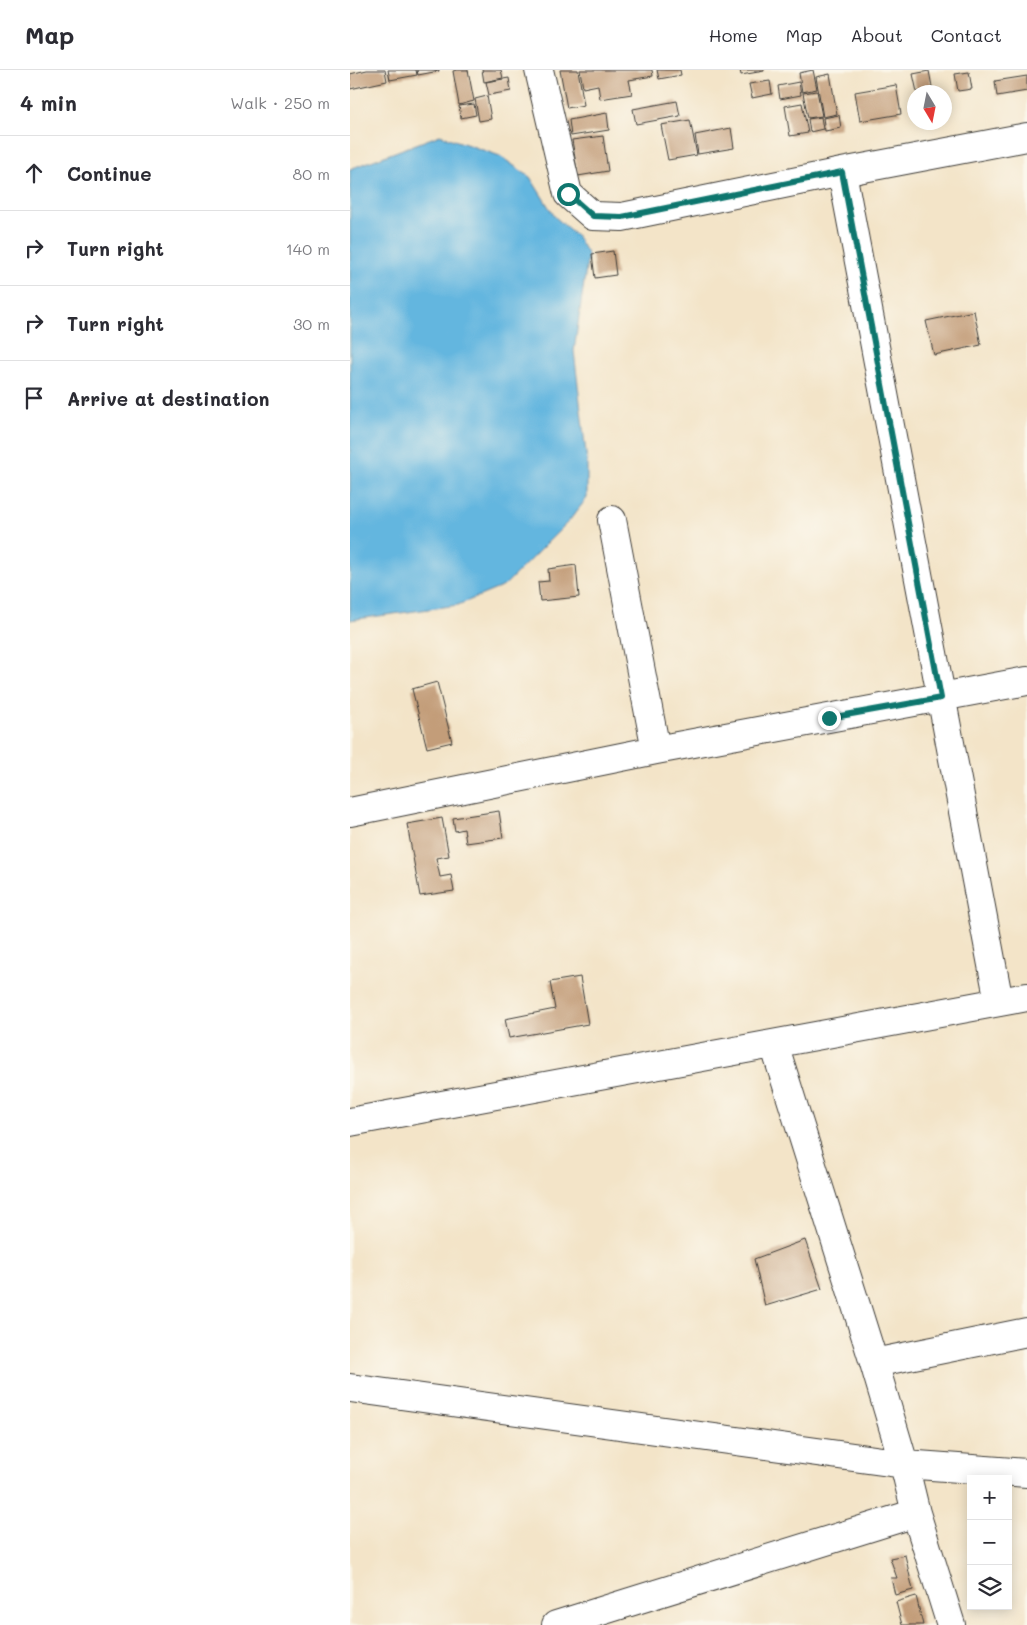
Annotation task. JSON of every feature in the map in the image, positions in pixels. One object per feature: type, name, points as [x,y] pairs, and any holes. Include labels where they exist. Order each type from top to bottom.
[{"type":"street","points":[[538,70],[568,194],[593,216],[622,217],[842,172],[1027,137]]},
{"type":"street","points":[[842,172],[999,1002]]},
{"type":"street","points":[[612,520],[656,750]]},
{"type":"street","points":[[350,812],[656,750],[1027,681]]},
{"type":"street","points":[[350,1122],[1027,997]]},
{"type":"street","points":[[774,1044],[874,1363],[904,1464],[916,1513],[951,1625]]},
{"type":"street","points":[[874,1363],[1027,1332]]},
{"type":"street","points":[[350,1388],[904,1464],[1027,1473]]},
{"type":"street","points":[[556,1625],[916,1513]]},
{"type":"water","points":[[440,135],[500,156],[530,177],[555,217],[576,235],[588,255],[574,351],[587,462],[587,498],[569,521],[504,586],[458,605],[350,620],[350,169]]},
{"type":"building","points":[[367,70],[385,70],[387,81],[350,89],[350,74]]},
{"type":"building","points":[[388,70],[416,70],[417,75],[390,80]]},
{"type":"building","points":[[417,70],[439,70],[439,71],[418,75]]},
{"type":"building","points":[[468,70],[474,101],[459,105],[453,71]]},
{"type":"building","points":[[482,70],[501,70],[503,78],[484,82]]},
{"type":"building","points":[[560,70],[578,70],[584,105],[567,108]]},
{"type":"building","points":[[580,70],[652,70],[653,76],[629,80],[632,94],[600,99],[598,85],[583,88]]},
{"type":"building","points":[[657,70],[680,70],[681,75],[659,79]]},
{"type":"building","points":[[740,70],[764,70],[764,71],[741,75]]},
{"type":"building","points":[[813,70],[817,89],[802,92],[799,73]]},
{"type":"building","points":[[929,71],[932,85],[915,85],[913,74]]},
{"type":"building","points":[[969,72],[972,89],[958,91],[955,74]]},
{"type":"building","points":[[830,74],[837,114],[823,117],[816,77]]},
{"type":"building","points":[[1027,76],[1027,91],[997,96],[995,81]]},
{"type":"building","points":[[509,78],[511,91],[489,95],[486,82]]},
{"type":"building","points":[[770,81],[772,94],[752,98],[749,84]]},
{"type":"building","points":[[799,82],[801,95],[780,99],[778,86]]},
{"type":"building","points":[[896,85],[901,114],[860,121],[855,92]]},
{"type":"building","points":[[817,91],[822,116],[808,118],[803,93]]},
{"type":"building","points":[[487,96],[491,119],[479,121],[475,99]]},
{"type":"building","points":[[677,101],[680,116],[636,124],[633,109]]},
{"type":"building","points":[[802,103],[808,133],[790,136],[785,106]]},
{"type":"building","points":[[474,104],[476,115],[461,118],[459,106]]},
{"type":"building","points":[[607,113],[609,130],[571,136],[569,120]]},
{"type":"building","points":[[839,115],[841,128],[825,131],[823,118]]},
{"type":"building","points":[[821,117],[823,129],[810,132],[808,119]]},
{"type":"building","points":[[690,120],[697,155],[668,160],[661,125]]},
{"type":"building","points":[[731,128],[734,148],[698,154],[695,135]]},
{"type":"building","points":[[603,136],[608,171],[578,176],[572,140]]},
{"type":"building","points":[[613,251],[616,275],[595,278],[592,254]]},
{"type":"building","points":[[974,311],[981,345],[934,355],[926,321]]},
{"type":"building","points":[[576,565],[579,597],[540,601],[538,582],[549,581],[548,569]]},
{"type":"building","points":[[437,682],[452,742],[427,748],[412,689]]},
{"type":"building","points":[[499,811],[503,838],[466,843],[464,829],[455,831],[453,818]]},
{"type":"building","points":[[442,818],[449,856],[436,858],[440,877],[451,875],[454,891],[420,896],[407,824]]},
{"type":"building","points":[[580,977],[588,1024],[509,1038],[505,1019],[555,1009],[550,982]]},
{"type":"building","points":[[805,1240],[822,1289],[765,1306],[754,1259]]},
{"type":"building","points":[[905,1555],[913,1590],[895,1595],[891,1578],[897,1578],[890,1558]]},
{"type":"building","points":[[916,1596],[923,1625],[902,1625],[896,1602]]},
{"type":"route","points":[[568,194],[593,216],[622,217],[842,172],[941,698],[829,718]]}]
